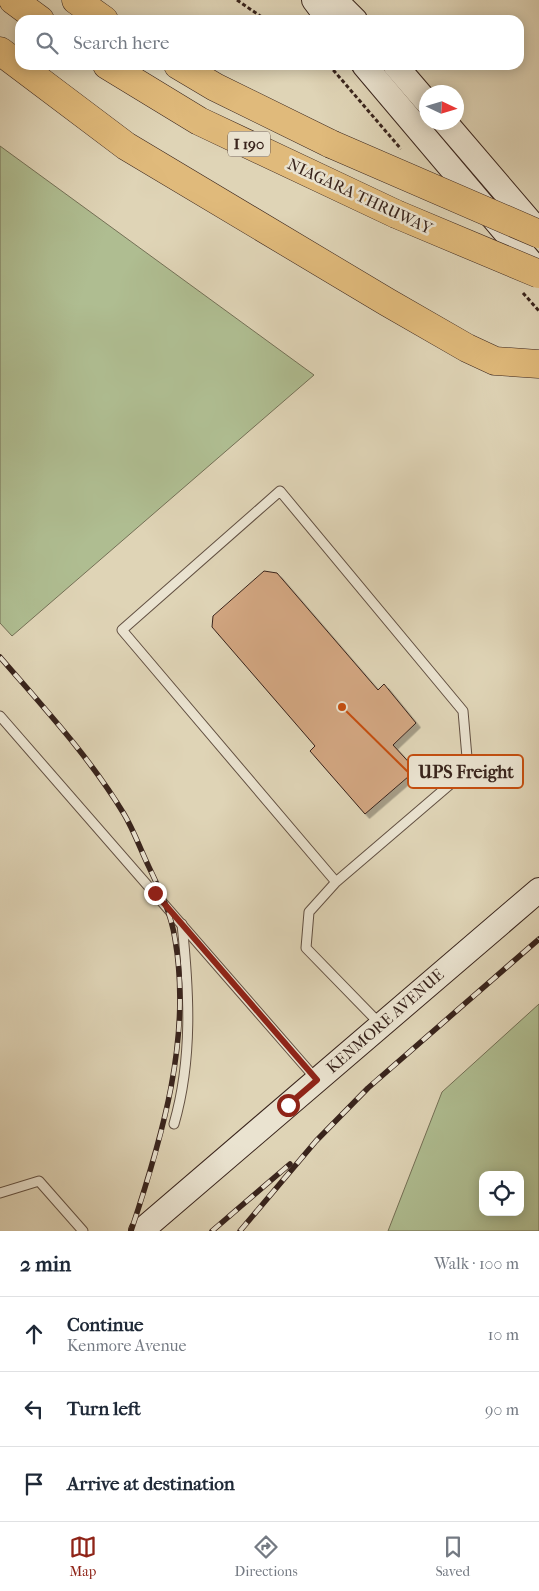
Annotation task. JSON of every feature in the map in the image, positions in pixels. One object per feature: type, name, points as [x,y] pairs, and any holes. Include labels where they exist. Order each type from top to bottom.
[{"type":"highway","points":[[13,0],[33,15]]},
{"type":"highway","points":[[76,0],[97,15]]},
{"type":"highway","points":[[0,51],[15,62]]},
{"type":"highway","points":[[25,70],[126,146],[467,348],[495,361],[539,364]]},
{"type":"highway","name":"NIAGARA THRUWAY","points":[[115,70],[199,121],[396,214],[539,273]]},
{"type":"highway","name":"I 190","points":[[186,70],[214,88],[331,144],[539,233]]},
{"type":"street","points":[[314,0],[325,15]]},
{"type":"street","points":[[335,0],[350,15]]},
{"type":"street","points":[[368,70],[539,273]]},
{"type":"street","points":[[399,70],[419,93]]},
{"type":"street","points":[[452,130],[539,233]]},
{"type":"street","name":"KENMORE AVENUE","points":[[141,1231],[380,1024],[539,890]]},
{"type":"lane","points":[[336,882],[122,630],[280,492],[463,711],[468,769],[336,882],[309,912],[306,948],[380,1024]]},
{"type":"lane","points":[[0,716],[317,1080]]},
{"type":"lane","points":[[174,1124],[187,1059],[189,1004],[182,924]]},
{"type":"lane","points":[[0,1193],[39,1181],[83,1231]]},
{"type":"path","points":[[237,0],[259,15]]},
{"type":"green space","points":[[0,146],[314,375],[12,636],[0,623]]},
{"type":"green space","points":[[539,1004],[539,1231],[388,1231],[442,1092]]},
{"type":"building","points":[[264,571],[277,573],[378,690],[384,684],[416,723],[393,745],[416,770],[365,814],[310,751],[315,746],[212,627],[213,616]]},
{"type":"railway","points":[[0,657],[81,752],[124,814],[168,910],[173,929],[179,976],[180,1013],[177,1050],[163,1124],[131,1231]]},
{"type":"railway","points":[[240,1231],[316,1141],[368,1088],[539,939]]},
{"type":"railway","points":[[212,1231],[290,1164]]},
{"type":"place","name":"UPS Freight","points":[[342,707]]},
{"type":"route","points":[[155,893],[317,1080],[288,1105]]}]
